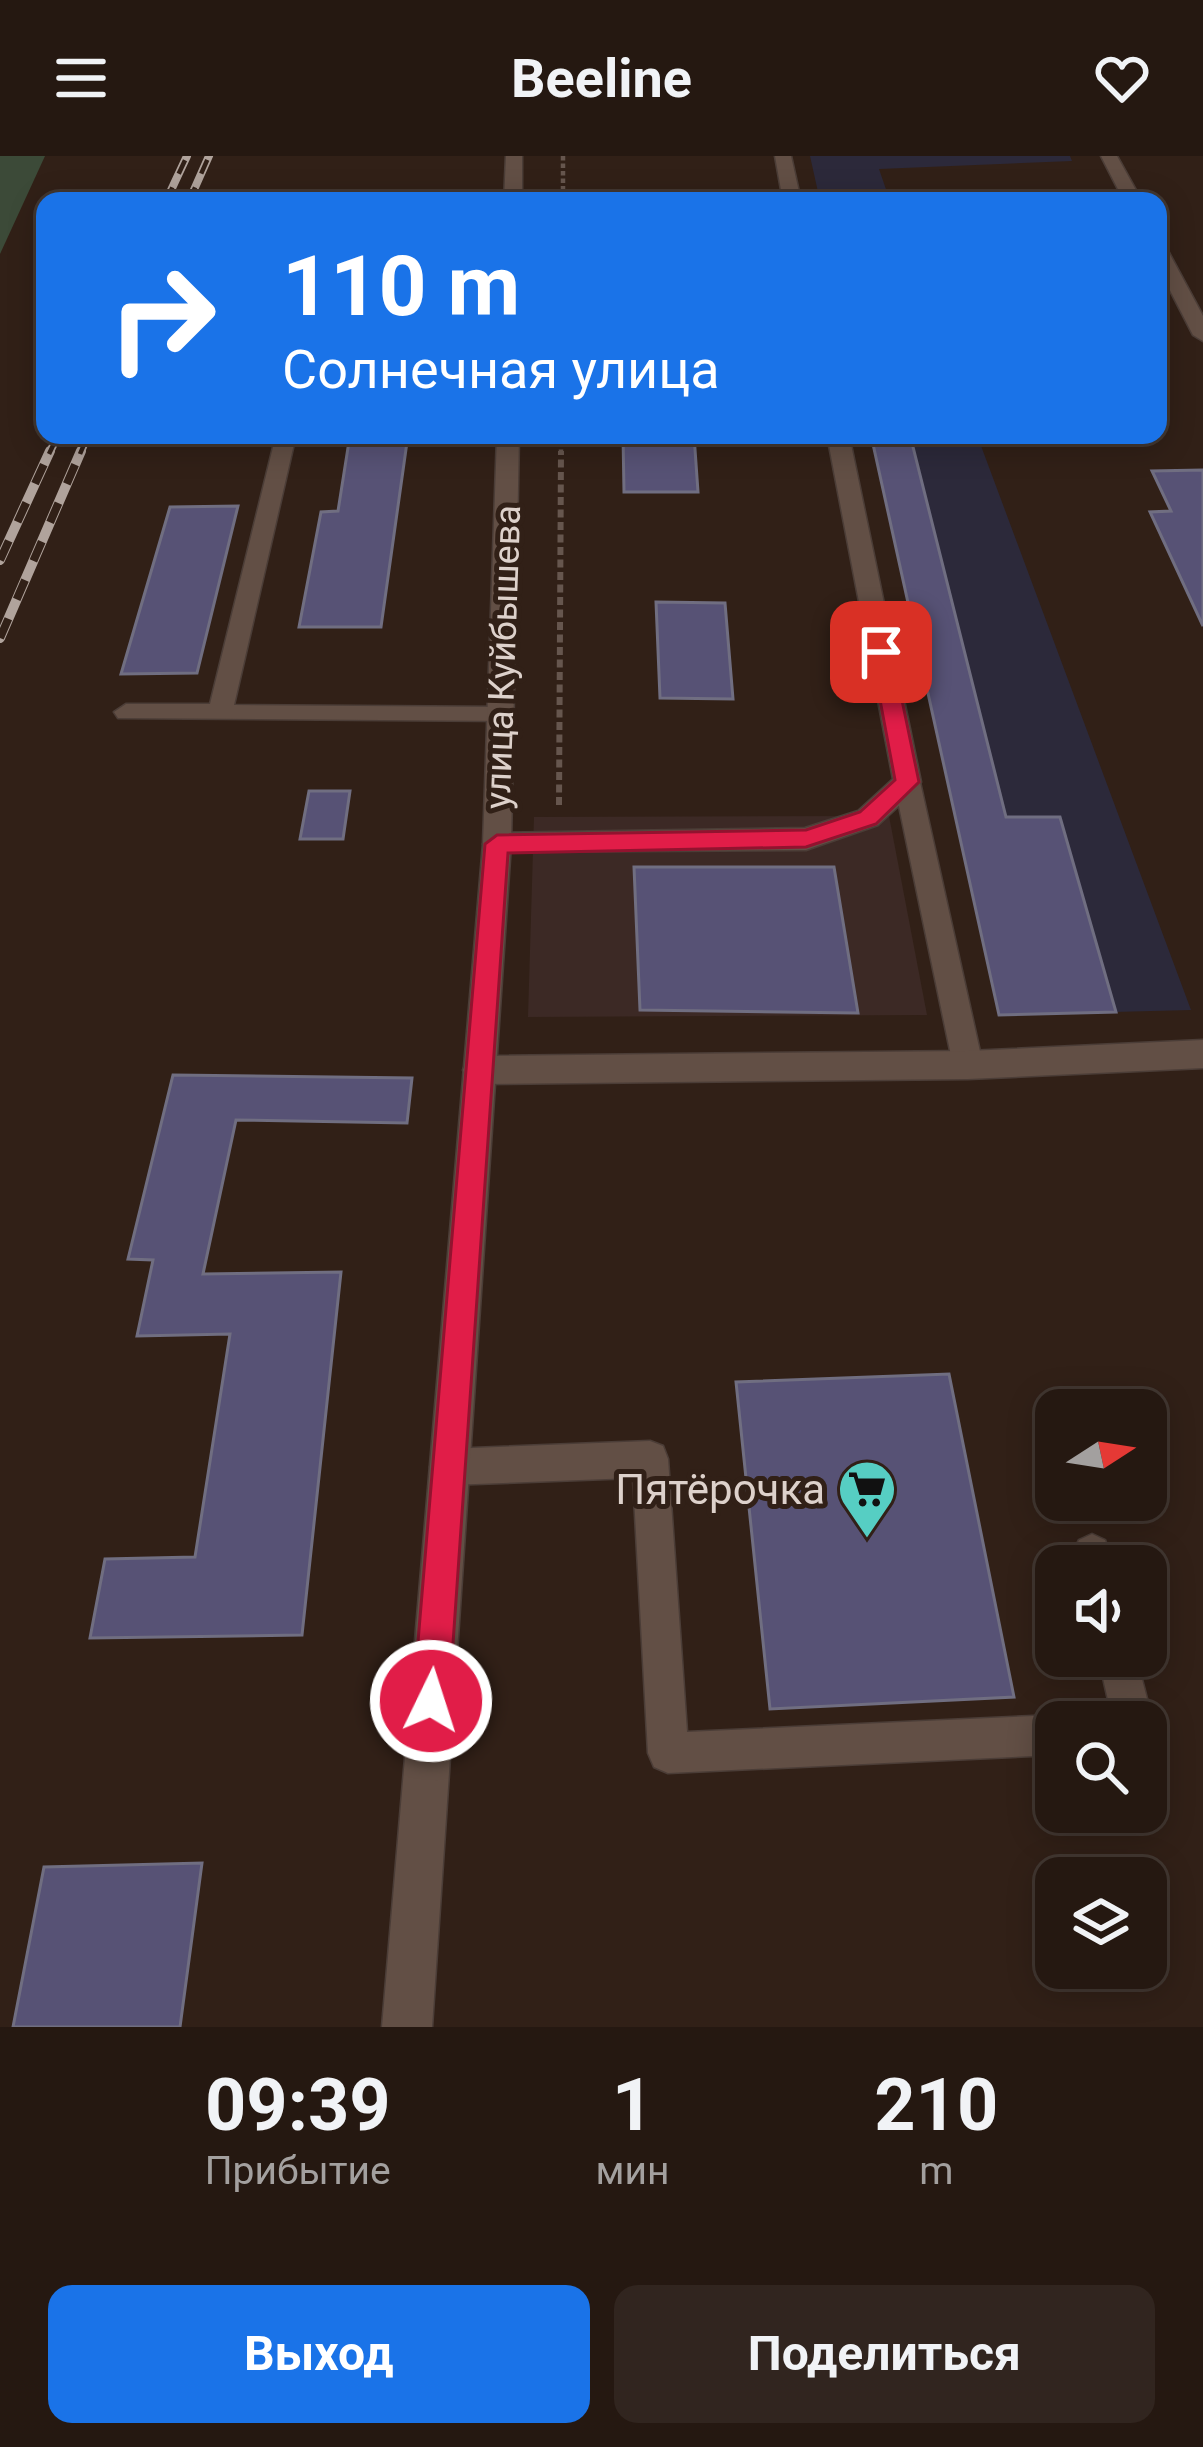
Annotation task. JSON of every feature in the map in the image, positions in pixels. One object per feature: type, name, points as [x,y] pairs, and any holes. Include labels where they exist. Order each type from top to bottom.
[{"type":"street","points":[[513,192],[514,156]]},
{"type":"street","points":[[783,156],[790,192]]},
{"type":"street","points":[[1109,156],[1128,192]]},
{"type":"street","points":[[1167,266],[1203,335]]},
{"type":"street","name":"улица Куйбышева","points":[[407,2027],[497,844],[508,444]]},
{"type":"street","points":[[497,844],[806,838],[868,818],[907,782],[840,444]]},
{"type":"street","points":[[478,1070],[968,1065],[1203,1054]]},
{"type":"lane","points":[[220,712],[284,444]]},
{"type":"lane","points":[[126,712],[503,715]]},
{"type":"lane","points":[[907,782],[968,1065]]},
{"type":"lane","points":[[448,1468],[650,1459],[668,1754],[1035,1737]]},
{"type":"path","points":[[562,192],[563,156]]},
{"type":"path","points":[[559,842],[561,444]]},
{"type":"shaded area","points":[[810,156],[1070,156],[1072,161],[879,169],[887,192],[818,192]]},
{"type":"shaded area","points":[[873,444],[980,444],[1191,1010],[999,1015]]},
{"type":"shaded area","points":[[889,816],[927,1015],[528,1017],[534,817]]},
{"type":"green space","points":[[0,156],[45,156],[0,254]]},
{"type":"building","points":[[349,444],[407,444],[381,627],[299,627],[321,512],[338,511]]},
{"type":"building","points":[[623,444],[695,444],[698,492],[624,492]]},
{"type":"building","points":[[873,444],[912,444],[1006,817],[1060,817],[1116,1012],[999,1015]]},
{"type":"building","points":[[1203,470],[1203,626],[1150,512],[1171,511],[1152,471]]},
{"type":"building","points":[[238,506],[197,673],[121,674],[170,507]]},
{"type":"building","points":[[656,602],[725,603],[733,699],[660,698]]},
{"type":"building","points":[[309,791],[350,791],[343,839],[300,839]]},
{"type":"building","points":[[634,867],[834,867],[858,1013],[640,1010]]},
{"type":"building","points":[[173,1075],[412,1078],[407,1123],[236,1120],[203,1274],[341,1272],[302,1635],[90,1638],[105,1559],[195,1557],[230,1334],[137,1336],[153,1260],[128,1259]]},
{"type":"building","name":"Пятёрочка","points":[[949,1374],[1014,1697],[770,1709],[736,1382]]},
{"type":"building","points":[[202,1863],[180,2027],[13,2027],[44,1867]]},
{"type":"railway","points":[[170,192],[187,156]]},
{"type":"railway","points":[[193,192],[209,156]]},
{"type":"railway","points":[[49,454],[54,444]]},
{"type":"railway","points":[[80,454],[84,444]]},
{"type":"railway","points":[[0,560],[50,451]]},
{"type":"railway","points":[[0,638],[81,451]]},
{"type":"place","name":"Пятёрочка","points":[[867,1540]]},
{"type":"route","points":[[431,1701],[497,844],[806,838],[868,818],[907,782],[881,652]]}]
